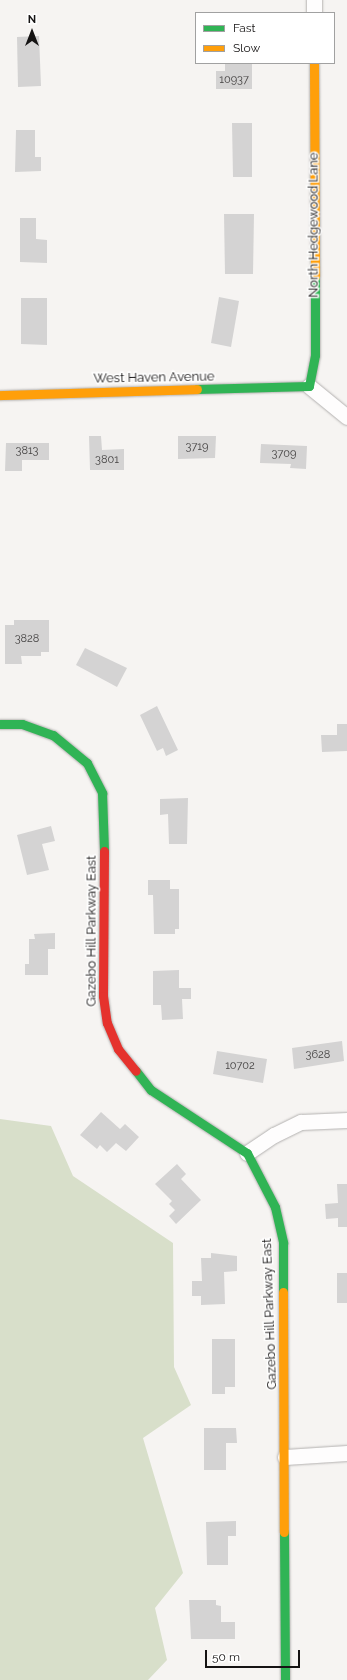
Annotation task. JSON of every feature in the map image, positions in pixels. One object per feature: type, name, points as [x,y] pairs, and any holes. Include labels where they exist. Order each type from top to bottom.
[{"type":"street","points":[[314,0],[314,12]]},
{"type":"street","name":"North Hedgewood Lane","points":[[309,386],[315,355],[314,64]]},
{"type":"street","points":[[309,386],[347,417]]},
{"type":"street","name":"West Haven Avenue","points":[[0,394],[309,386]]},
{"type":"street","name":"Gazebo Hill Parkway East","points":[[0,724],[22,724],[53,736],[69,746],[87,763],[102,793],[104,833],[103,996],[107,1023],[118,1049],[151,1090],[192,1119],[247,1153],[275,1207],[283,1243],[286,1457],[286,1680]]},
{"type":"street","points":[[247,1153],[274,1135],[301,1122],[347,1120]]},
{"type":"street","points":[[286,1457],[347,1453]]},
{"type":"green space","points":[[0,1119],[51,1126],[73,1176],[173,1243],[174,1367],[191,1405],[143,1438],[183,1573],[155,1608],[167,1660],[148,1680],[0,1680]]},
{"type":"building","points":[[39,36],[41,86],[18,87],[17,37]]},
{"type":"building","points":[[225,64],[252,64],[252,89],[216,89],[216,71],[225,71]]},
{"type":"building","points":[[232,123],[252,123],[252,177],[233,177]]},
{"type":"building","points":[[16,130],[35,130],[35,157],[41,157],[41,171],[15,172]]},
{"type":"building","points":[[224,214],[254,214],[253,274],[225,274]]},
{"type":"building","points":[[20,218],[36,218],[36,239],[47,240],[47,263],[20,262]]},
{"type":"building","points":[[219,297],[239,301],[231,347],[211,343]]},
{"type":"building","points":[[21,298],[47,298],[47,345],[21,344]]},
{"type":"building","points":[[89,436],[101,436],[102,450],[124,449],[124,470],[90,470]]},
{"type":"building","points":[[178,436],[216,436],[215,458],[178,459]]},
{"type":"building","points":[[6,443],[49,443],[49,460],[22,460],[22,471],[5,471]]},
{"type":"building","points":[[261,444],[307,446],[306,469],[290,468],[291,464],[260,463]]},
{"type":"building","points":[[14,620],[49,620],[49,652],[41,652],[41,656],[21,656],[22,664],[5,664],[5,625],[14,625]]},
{"type":"building","points":[[85,648],[127,668],[117,687],[76,665]]},
{"type":"building","points":[[157,706],[178,750],[166,756],[163,748],[157,751],[140,715]]},
{"type":"building","points":[[337,724],[347,724],[347,751],[322,752],[321,735],[337,735]]},
{"type":"building","points":[[188,798],[187,844],[169,844],[168,814],[160,815],[160,799]]},
{"type":"building","points":[[51,826],[55,841],[42,844],[49,870],[27,875],[17,835]]},
{"type":"building","points":[[148,880],[170,880],[170,889],[179,889],[179,929],[175,929],[175,934],[154,934],[153,895],[148,895]]},
{"type":"building","points":[[55,933],[55,949],[48,949],[48,975],[25,975],[25,964],[29,964],[29,939],[35,939],[34,934]]},
{"type":"building","points":[[179,970],[179,988],[191,988],[191,999],[182,999],[183,1019],[162,1020],[161,1005],[153,1005],[153,971]]},
{"type":"building","points":[[342,1041],[344,1061],[294,1069],[292,1048]]},
{"type":"building","points":[[217,1051],[267,1059],[263,1083],[213,1074]]},
{"type":"building","points":[[101,1112],[120,1129],[125,1124],[139,1137],[126,1151],[116,1143],[107,1152],[100,1145],[97,1149],[80,1135]]},
{"type":"building","points":[[177,1164],[186,1174],[181,1179],[201,1200],[176,1224],[169,1216],[175,1210],[169,1204],[172,1201],[155,1184]]},
{"type":"building","points":[[337,1184],[347,1184],[347,1227],[338,1227],[338,1218],[326,1219],[325,1204],[338,1203]]},
{"type":"building","points":[[211,1253],[237,1256],[237,1271],[224,1272],[225,1304],[201,1305],[201,1296],[192,1296],[192,1281],[202,1281],[201,1258],[211,1258]]},
{"type":"building","points":[[337,1273],[347,1273],[347,1303],[337,1303]]},
{"type":"building","points":[[212,1339],[235,1339],[235,1387],[225,1387],[225,1394],[212,1394]]},
{"type":"building","points":[[204,1428],[236,1428],[237,1443],[226,1443],[226,1470],[204,1470]]},
{"type":"building","points":[[236,1521],[236,1536],[228,1536],[228,1565],[207,1565],[206,1522]]},
{"type":"building","points":[[189,1600],[216,1600],[216,1605],[221,1606],[221,1622],[235,1622],[235,1639],[191,1639]]},
{"type":"traffic: fast","points":[[197,389],[309,386],[315,355],[315,276]]},
{"type":"traffic: fast","points":[[0,724],[22,724],[53,735],[87,763],[102,793],[104,851]]},
{"type":"traffic: fast","points":[[136,1071],[151,1090],[247,1153],[275,1207],[283,1243],[283,1292]]},
{"type":"traffic: fast","points":[[284,1532],[285,1680]]},
{"type":"traffic: slow","points":[[314,64],[315,276]]},
{"type":"traffic: slow","points":[[0,395],[197,389]]},
{"type":"traffic: slow","points":[[283,1292],[284,1532]]},
{"type":"traffic: jam","points":[[104,851],[103,996],[107,1023],[118,1049],[136,1071]]}]
